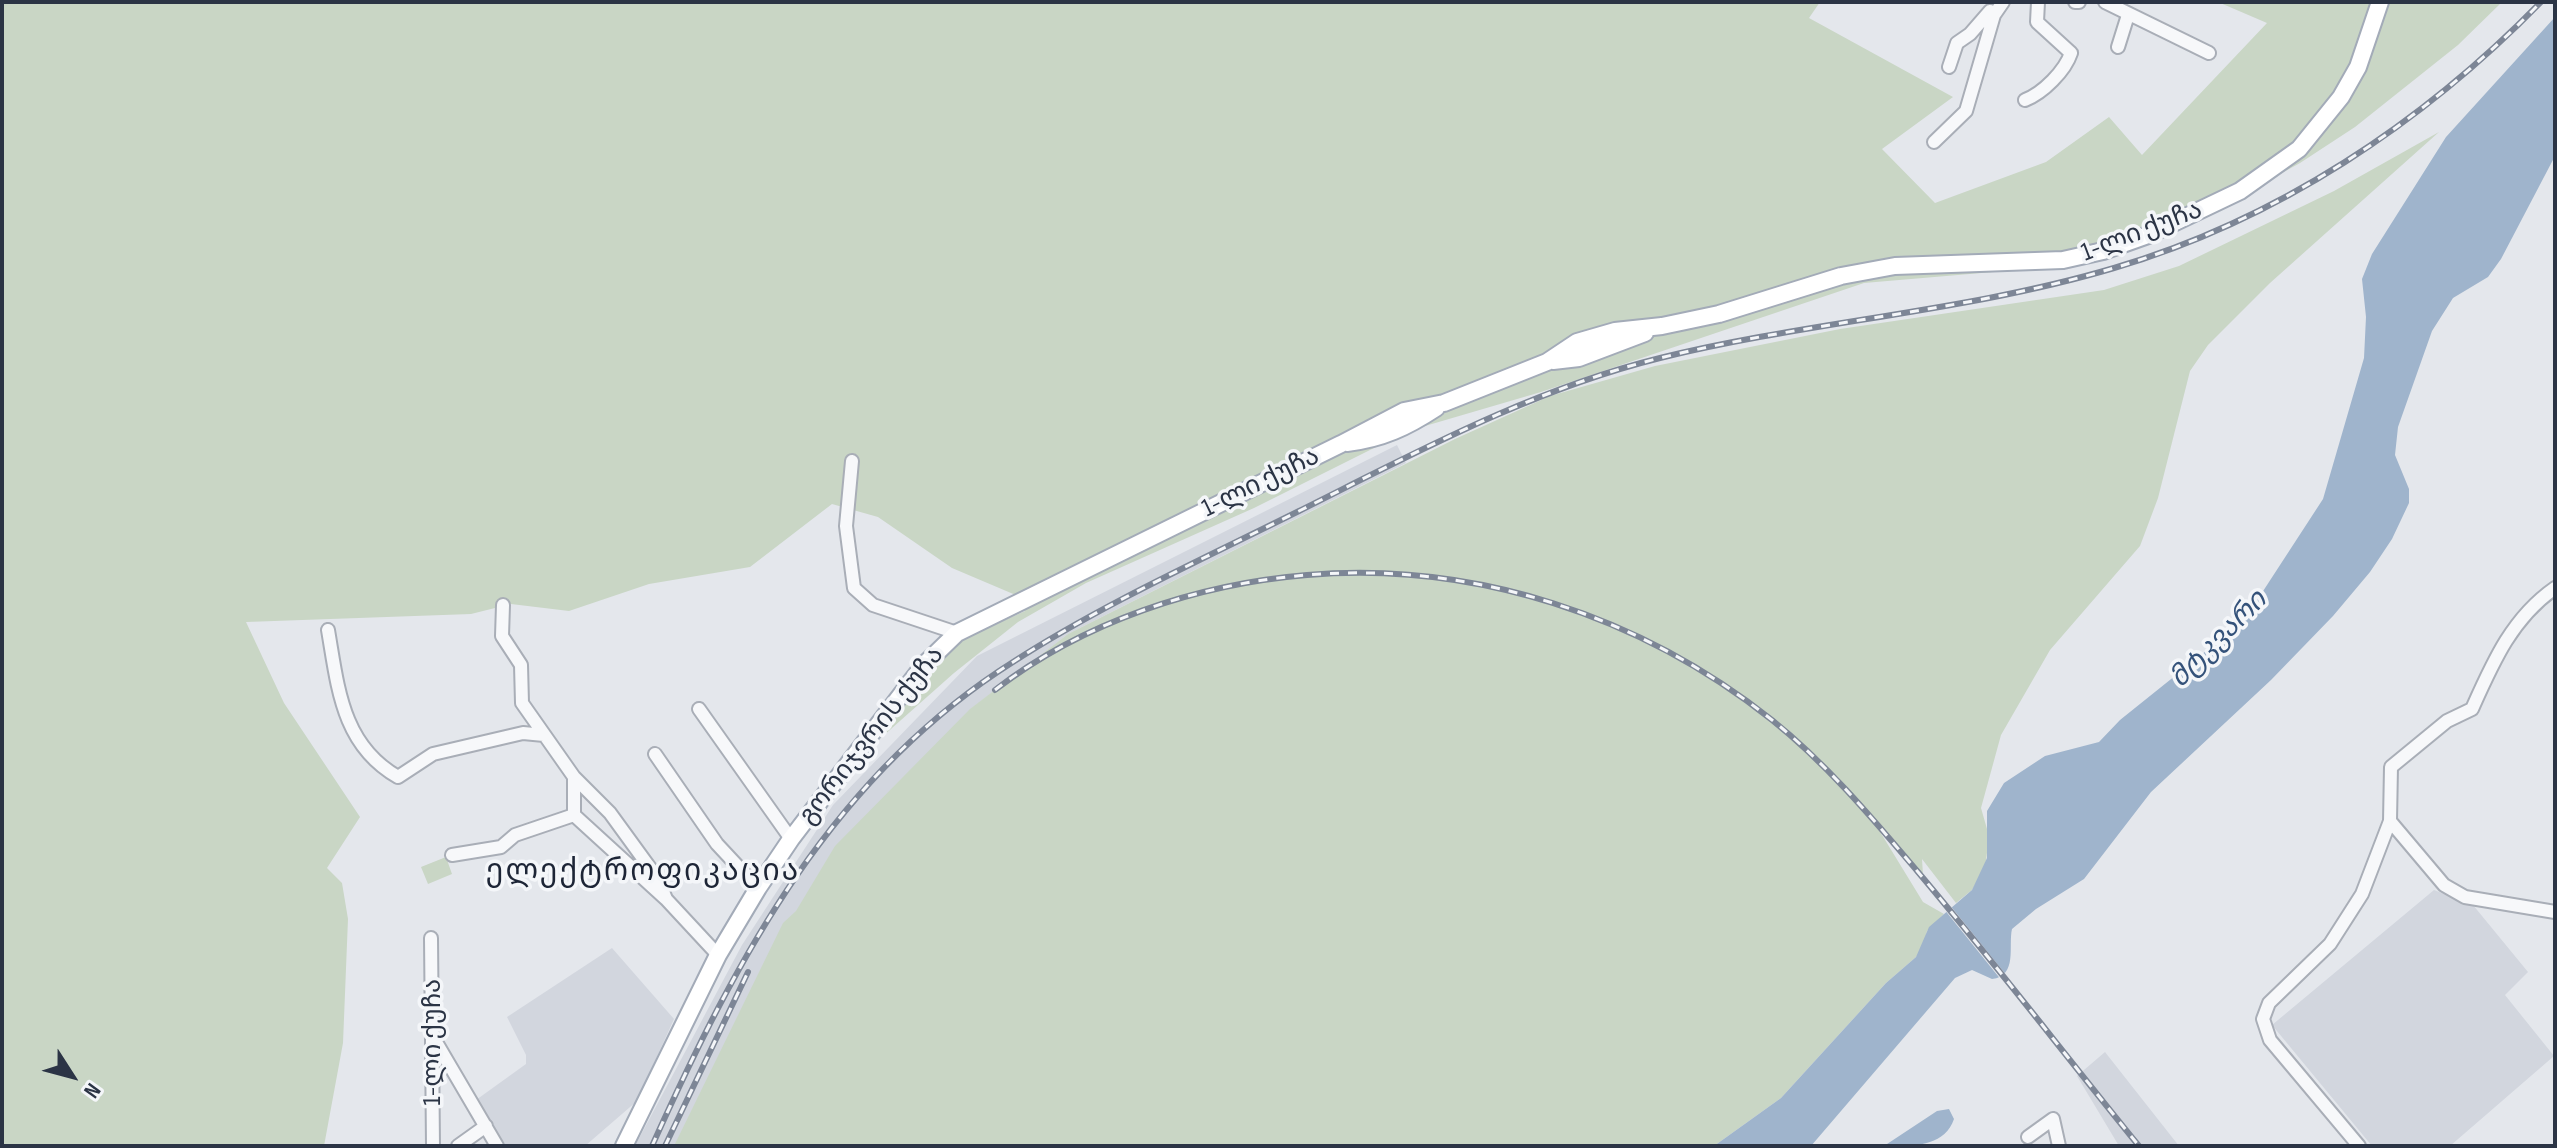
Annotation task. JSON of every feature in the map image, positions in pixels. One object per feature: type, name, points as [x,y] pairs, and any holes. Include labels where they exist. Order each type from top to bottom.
[{"type":"main road","name":"1-ლი ქუჩა","points":[[1182,522],[1404,411],[1444,403],[1547,362],[1579,358],[1662,326],[1719,314],[1841,276],[1895,266],[2063,260],[2103,251],[2183,219],[2240,191],[2299,149],[2341,97],[2358,67],[2380,2]]},
{"type":"main road","name":"გორიჯვრის ქუჩა","points":[[624,1146],[718,955],[758,888],[791,839],[923,666],[957,633],[1182,522]]},
{"type":"street","points":[[1949,67],[1957,43],[1985,19],[1997,2]]},
{"type":"street","points":[[1934,142],[1966,111],[1994,15],[2003,2]]},
{"type":"street","points":[[2025,100],[2042,94],[2051,79],[2067,66],[2071,53],[2037,22],[2038,2]]},
{"type":"street","points":[[2105,2],[2209,53]]},
{"type":"street","points":[[2118,47],[2128,15]]},
{"type":"street","points":[[852,461],[846,526],[854,588],[873,605],[957,633]]},
{"type":"street","points":[[2359,1146],[2270,1040],[2263,1019],[2269,1003],[2330,944],[2362,894],[2390,821],[2391,767],[2447,721],[2472,709],[2492,664],[2529,606],[2555,588]]},
{"type":"street","points":[[503,605],[502,636],[521,665],[522,703],[574,777],[610,813],[658,879],[666,899]]},
{"type":"street","points":[[328,630],[338,688],[354,738],[384,769],[398,777],[433,754],[523,733],[544,735]]},
{"type":"street","points":[[699,709],[791,839]]},
{"type":"street","points":[[655,754],[717,844],[758,888]]},
{"type":"street","points":[[574,777],[574,815],[666,899],[718,955]]},
{"type":"street","points":[[452,855],[501,847],[515,835],[574,815]]},
{"type":"street","points":[[2390,821],[2444,885],[2465,897],[2555,912]]},
{"type":"street","name":"1-ლი ქუჩა","points":[[431,938],[435,1041],[433,1146]]},
{"type":"street","points":[[435,1041],[497,1146]]},
{"type":"street","points":[[2028,1137],[2053,1119],[2059,1146]]},
{"type":"street","name":"1-ლი ქუჩა","points":[[458,1146],[486,1126]]},
{"type":"shaded area","points":[[1397,445],[1406,463],[1068,634],[971,709],[676,1146],[635,1146],[742,945],[833,805],[977,656]]},
{"type":"shaded area","points":[[2434,890],[2473,905],[2528,972],[2505,995],[2554,1056],[2450,1146],[2372,1146],[2272,1025]]},
{"type":"shaded area","points":[[612,948],[674,1019],[637,1101],[585,1146],[503,1146],[476,1100],[526,1064],[526,1055],[507,1017]]},
{"type":"shaded area","points":[[2105,1052],[2179,1146],[2119,1146],[2077,1076]]},
{"type":"green space","points":[[2,2],[1820,2],[1809,18],[1953,97],[1882,149],[1935,203],[2046,162],[2109,117],[2142,155],[2267,23],[2218,2],[2502,2],[2458,45],[2355,127],[2300,163],[2197,220],[2104,255],[2005,271],[1864,283],[1541,392],[1408,431],[1254,508],[1086,583],[1018,622],[954,673],[865,752],[909,692],[948,651],[977,631],[1025,611],[1018,596],[952,568],[878,517],[832,504],[750,567],[649,584],[569,611],[511,604],[471,614],[246,622],[284,703],[360,817],[327,868],[342,883],[348,919],[343,1043],[324,1146],[2,1146]]},
{"type":"green space","points":[[2439,132],[2270,283],[2208,345],[2190,371],[2158,498],[2140,546],[2050,650],[2001,735],[1981,808],[1989,836],[1985,869],[1972,890],[1956,903],[1922,859],[1923,875],[1871,817],[1923,902],[1944,914],[1927,931],[1924,947],[1916,957],[1886,983],[1781,1098],[1714,1146],[674,1146],[783,923],[796,911],[835,846],[970,709],[1068,634],[1455,439],[1550,396],[1655,366],[1840,329],[2104,290],[2179,266],[2334,191]]},
{"type":"green space","points":[[446,857],[452,874],[428,884],[421,867]]},
{"type":"water","points":[[2555,17],[2555,156],[2501,259],[2488,277],[2453,298],[2432,331],[2398,427],[2395,455],[2409,489],[2409,503],[2392,539],[2370,572],[2333,616],[2271,680],[2151,792],[2084,879],[2036,909],[2012,929],[2006,972],[1992,979],[1972,970],[1955,978],[1811,1146],[1714,1146],[1781,1098],[1886,983],[1916,957],[1929,927],[1972,890],[1987,858],[1987,811],[2004,783],[2045,756],[2099,742],[2120,720],[2231,631],[2254,605],[2323,499],[2364,358],[2366,317],[2362,279],[2372,254],[2446,137]]},
{"type":"water","points":[[1949,1109],[1954,1119],[1943,1135],[1935,1140],[1915,1145],[1884,1146],[1937,1111]]},
{"type":"pier","points":[[1949,904],[2007,976],[2002,981],[1944,909]]},
{"type":"railway","points":[[652,1146],[684,1076],[756,940],[796,876],[842,815],[892,759],[949,708],[1047,641],[1154,583],[1431,445],[1566,387],[1612,371],[1717,345],[1945,306],[2058,283],[2174,248],[2233,223],[2290,195],[2397,127],[2447,88],[2541,2]]},
{"type":"railway","points":[[995,690],[1065,645],[1143,610],[1224,587],[1307,575],[1370,573],[1432,577],[1493,587],[1553,603],[1612,625],[1668,652],[1721,683],[1772,720],[1812,755],[1867,812],[1918,872],[2139,1146]]},
{"type":"railway","points":[[665,1146],[748,972]]},
{"type":"district","name":"ელექტროფიკაცია","points":[[643,872]]},
{"type":"water label","name":"მტკვარი","points":[[2219,640]]}]
